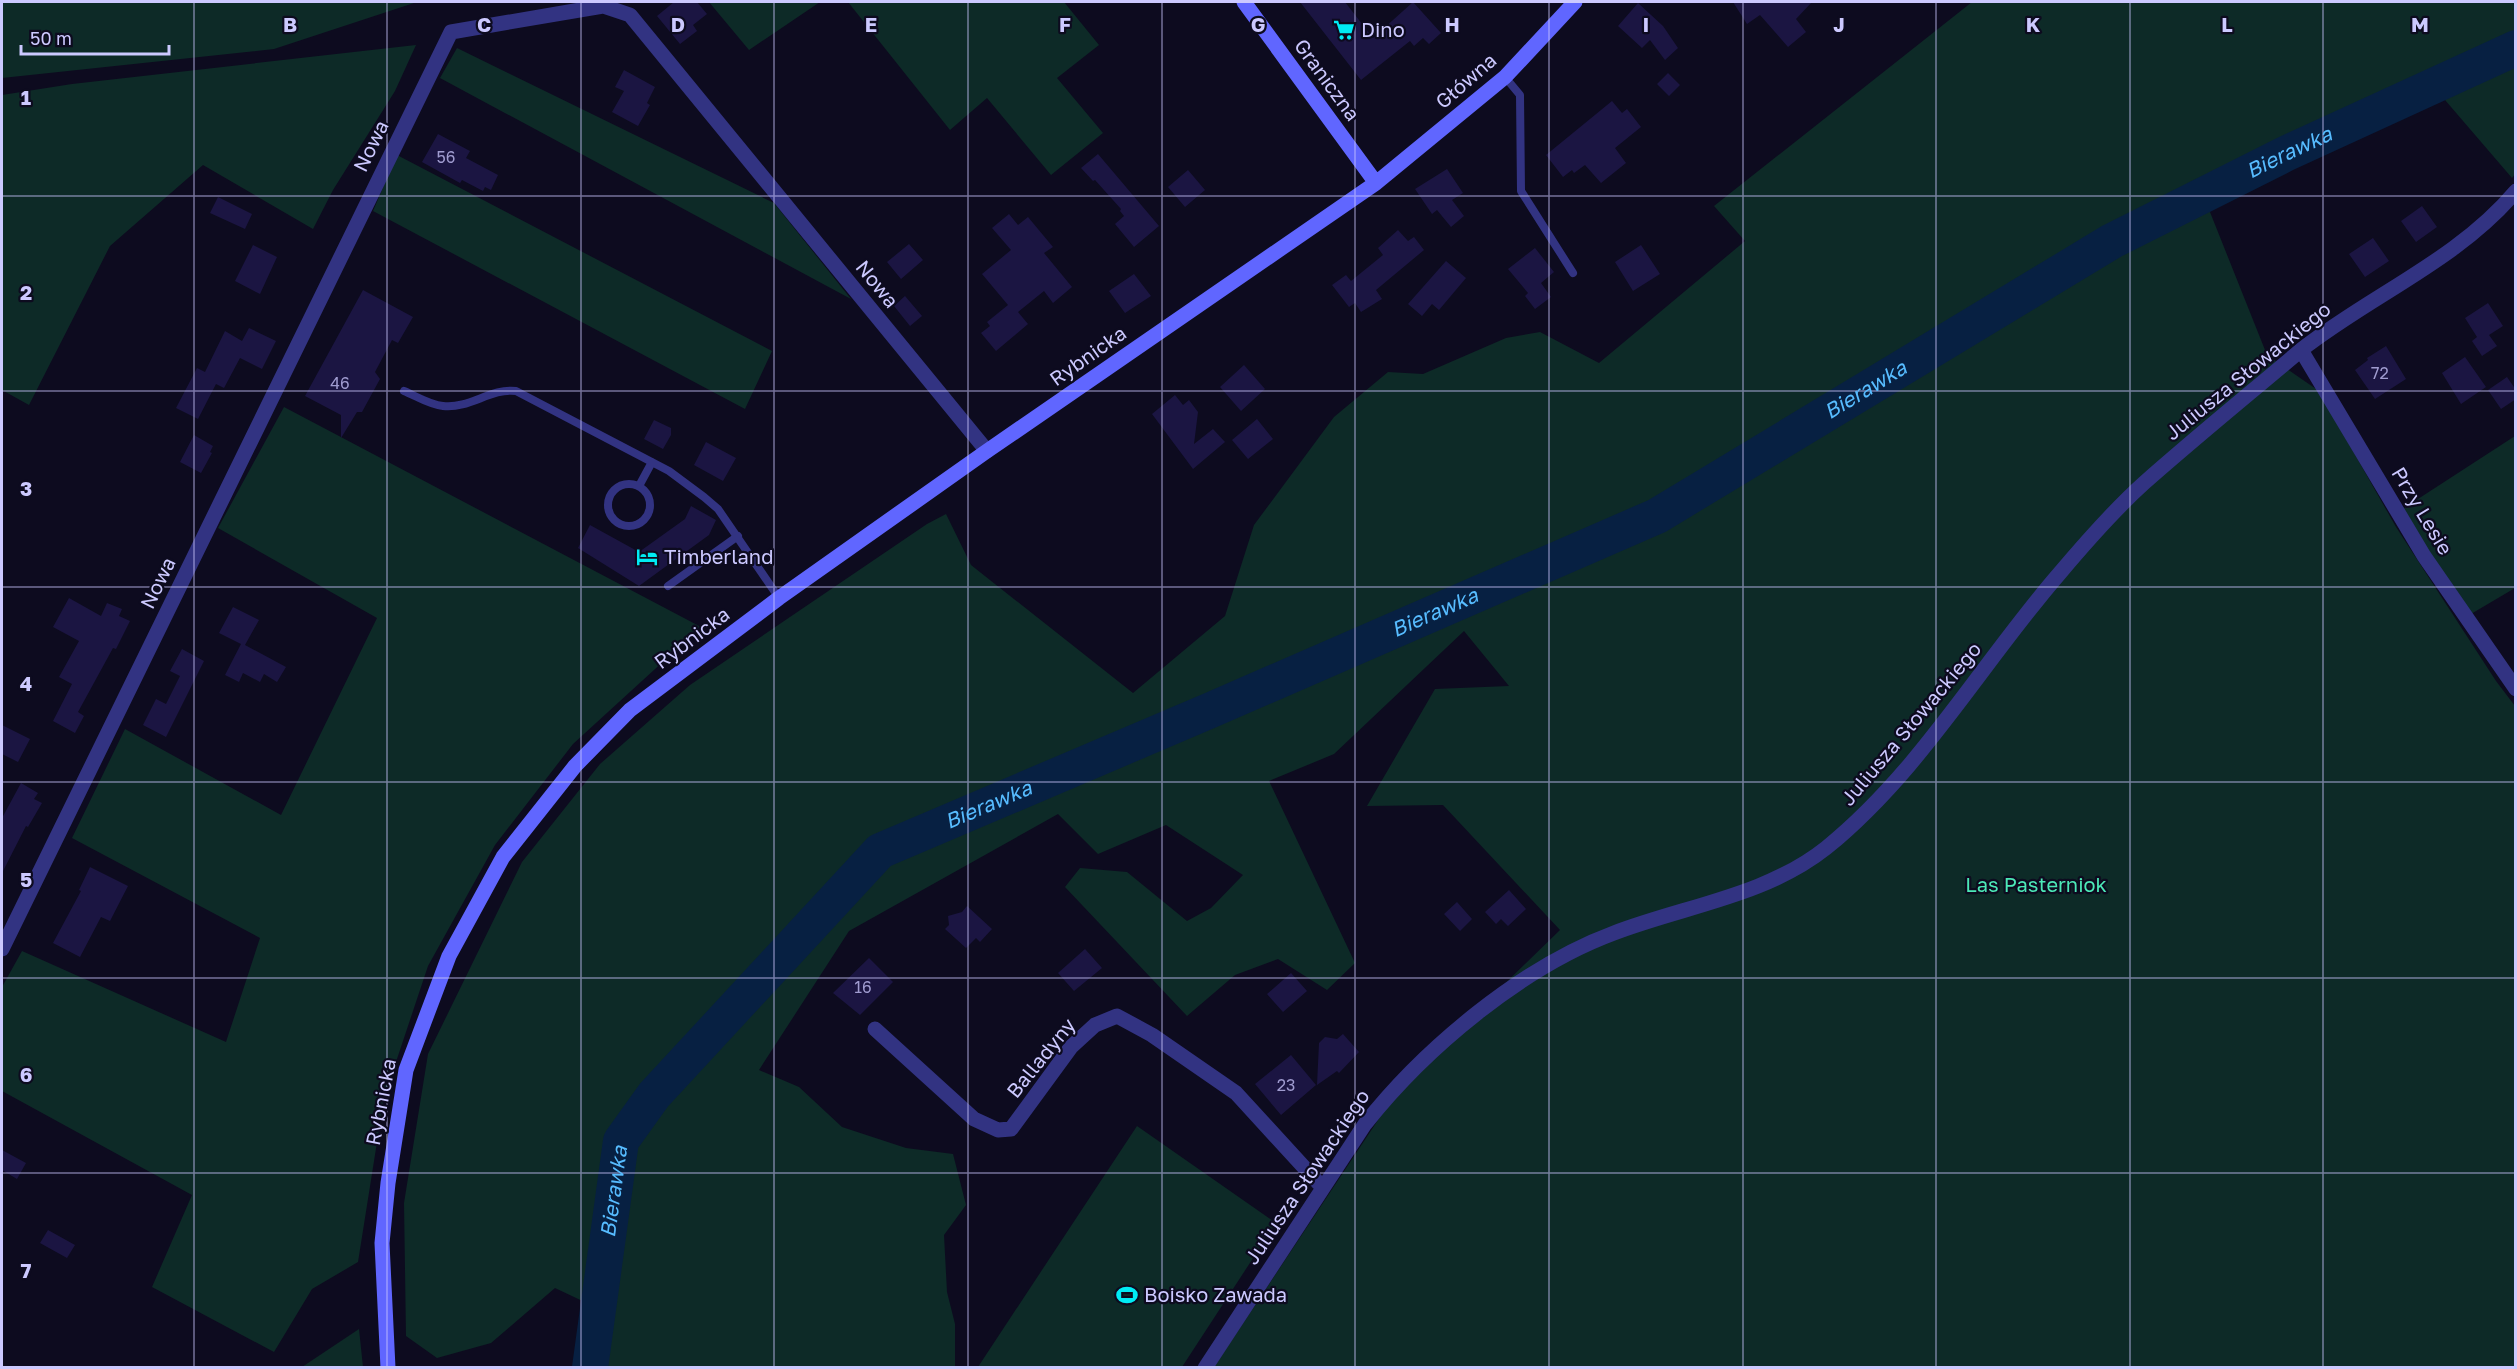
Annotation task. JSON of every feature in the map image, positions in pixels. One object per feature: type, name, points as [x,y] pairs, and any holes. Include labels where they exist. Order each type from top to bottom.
[{"type":"main road","name":"Graniczna","points":[[1245,2],[1376,183]]},
{"type":"main road","name":"Główna","points":[[1376,183],[1505,77],[1575,2]]},
{"type":"main road","name":"Rybnicka","points":[[388,1368],[382,1243],[388,1184],[406,1070],[449,956],[503,857],[575,766],[630,710],[779,598],[987,451],[1376,183]]},
{"type":"street","name":"Nowa","points":[[2,949],[451,32],[603,6],[630,15],[987,451]]},
{"type":"street","name":"Juliusza Słowackiego","points":[[1205,1368],[1365,1124],[1394,1087],[1453,1034],[1544,966],[1577,947],[1616,932],[1768,884],[1823,850],[1853,825],[1892,785],[2057,576],[2144,483],[2328,328],[2459,245],[2498,211],[2516,191]]},
{"type":"street","name":"Przy Lesie","points":[[2301,350],[2424,556],[2516,689]]},
{"type":"street","name":"Balladyny","points":[[875,1029],[974,1119],[998,1130],[1011,1129],[1071,1047],[1095,1025],[1117,1016],[1152,1035],[1236,1093],[1323,1188]]},
{"type":"lane","points":[[1505,77],[1520,95],[1521,191],[1573,273]]},
{"type":"lane","points":[[404,391],[442,406],[460,405],[505,389],[516,391],[652,462],[704,496],[718,509],[779,598]]},
{"type":"lane","points":[[639,486],[652,462]]},
{"type":"lane","points":[[625,484],[639,486],[645,490],[650,501],[648,515],[644,520],[632,526],[619,523],[609,512],[608,505],[613,491],[625,484]]},
{"type":"lane","points":[[668,586],[738,537]]},
{"type":"green space","points":[[2,2],[417,2],[274,49],[2,78]]},
{"type":"green space","points":[[709,2],[820,2],[749,50]]},
{"type":"green space","points":[[848,2],[1064,2],[1099,45],[1057,78],[1103,133],[1051,175],[987,98],[950,130]]},
{"type":"green space","name":"Las Pasterniok","points":[[1972,2],[2515,2],[2515,39],[2039,277],[1900,354],[1953,343],[2206,202],[2267,355],[2319,391],[2396,527],[2496,681],[2515,706],[2515,1367],[1214,1367],[1392,1099],[1453,1034],[1560,930],[1443,805],[1367,806],[1435,689],[1509,686],[1464,631],[1334,754],[1269,781],[1355,963],[1327,990],[1278,959],[1235,975],[1187,1016],[1065,887],[1080,868],[1127,872],[1187,921],[1211,908],[1243,875],[1166,825],[1098,854],[1058,814],[849,931],[759,1070],[799,1087],[842,1127],[906,1148],[953,1154],[966,1205],[944,1235],[947,1292],[955,1324],[955,1367],[603,1367],[610,1314],[555,1288],[491,1343],[437,1358],[406,1336],[404,1203],[428,1054],[522,862],[600,764],[690,685],[927,524],[946,514],[971,565],[1133,693],[1225,616],[1254,525],[1334,417],[1388,372],[1423,374],[1506,338],[1540,332],[1599,363],[1745,241],[1714,206]]},
{"type":"green space","points":[[416,45],[395,91],[333,190],[313,229],[203,165],[110,246],[29,405],[2,390],[2,95],[72,84]]},
{"type":"green space","points":[[457,48],[774,203],[851,299],[440,78]]},
{"type":"green space","points":[[2515,55],[2516,173],[2512,178],[2439,93]]},
{"type":"green space","points":[[397,155],[772,351],[745,409],[373,211]]},
{"type":"green space","points":[[284,407],[701,627],[573,744],[495,845],[428,966],[384,1098],[358,1262],[312,1289],[274,1352],[152,1287],[192,1195],[2,1091],[2,987],[22,951],[226,1042],[260,938],[72,838],[125,729],[281,815],[377,618],[218,528]]},
{"type":"green space","points":[[2515,436],[2515,588],[2471,614],[2401,510]]},
{"type":"green space","name":"Boisko Zawada","points":[[1137,1126],[1276,1223],[1182,1367],[978,1367]]},
{"type":"green space","points":[[359,1329],[363,1367],[302,1367]]},
{"type":"building","points":[[674,2],[697,2],[707,14],[693,25],[697,31],[680,44],[657,16]]},
{"type":"building","name":"Dino","points":[[1300,2],[1345,2],[1373,38],[1413,2],[1441,33],[1429,44],[1423,38],[1414,46],[1410,41],[1361,80]]},
{"type":"building","points":[[1733,2],[1812,2],[1796,19],[1806,32],[1788,47],[1760,15],[1747,24]]},
{"type":"building","points":[[1638,3],[1663,26],[1678,48],[1665,60],[1650,40],[1642,48],[1618,26]]},
{"type":"building","points":[[624,70],[655,87],[647,103],[650,105],[638,126],[612,112],[624,91],[615,87]]},
{"type":"building","points":[[1668,73],[1680,85],[1669,96],[1657,84]]},
{"type":"building","points":[[1612,101],[1622,113],[1627,109],[1641,127],[1615,148],[1626,163],[1601,183],[1585,165],[1574,173],[1572,170],[1563,177],[1546,155]]},
{"type":"building","points":[[438,134],[470,151],[466,158],[498,175],[491,190],[485,187],[483,191],[462,180],[460,183],[422,162]]},
{"type":"building","points":[[1098,154],[1159,226],[1134,247],[1115,224],[1124,216],[1121,209],[1081,168]]},
{"type":"building","points":[[1447,169],[1463,193],[1452,200],[1464,216],[1451,227],[1437,210],[1432,214],[1415,189]]},
{"type":"building","points":[[1188,170],[1205,190],[1185,207],[1168,187]]},
{"type":"building","points":[[218,197],[252,214],[245,229],[210,213]]},
{"type":"building","points":[[2422,206],[2437,227],[2416,242],[2401,221]]},
{"type":"building","points":[[1009,214],[1018,225],[1028,217],[1053,247],[1044,253],[1072,287],[1053,303],[1044,291],[1018,312],[1028,324],[996,351],[981,333],[990,326],[987,322],[1008,305],[982,274],[1011,250],[992,228]]},
{"type":"building","points":[[1398,230],[1408,241],[1414,237],[1424,250],[1376,290],[1382,299],[1361,312],[1355,303],[1349,307],[1332,285],[1346,275],[1351,281],[1383,255],[1378,248]]},
{"type":"building","points":[[2373,238],[2389,261],[2365,277],[2349,254]]},
{"type":"building","points":[[909,244],[923,260],[901,279],[887,262]]},
{"type":"building","points":[[253,245],[277,257],[260,294],[235,281]]},
{"type":"building","points":[[1641,245],[1660,274],[1633,291],[1615,262]]},
{"type":"building","points":[[1535,248],[1554,272],[1541,283],[1551,297],[1535,309],[1525,296],[1528,293],[1508,269]]},
{"type":"building","points":[[1446,261],[1466,278],[1439,310],[1432,304],[1422,316],[1408,304]]},
{"type":"building","points":[[1134,274],[1151,296],[1125,313],[1109,291]]},
{"type":"building","points":[[363,290],[413,317],[398,343],[392,340],[375,372],[380,379],[362,412],[357,412],[341,438],[341,415],[305,396]]},
{"type":"building","points":[[905,296],[922,316],[910,326],[894,306]]},
{"type":"building","points":[[2488,303],[2503,326],[2489,335],[2497,346],[2482,356],[2472,341],[2477,337],[2465,318]]},
{"type":"building","points":[[249,328],[276,341],[262,369],[240,358],[224,388],[216,384],[198,419],[176,408],[197,368],[205,372],[225,331],[242,341]]},
{"type":"building","points":[[2386,346],[2406,379],[2375,399],[2355,370],[2368,360],[2367,358]]},
{"type":"building","points":[[2465,357],[2486,387],[2461,404],[2442,373]]},
{"type":"building","points":[[1244,365],[1265,389],[1241,411],[1220,387]]},
{"type":"building","points":[[2507,377],[2516,390],[2516,399],[2501,409],[2488,390]]},
{"type":"building","points":[[1175,395],[1183,405],[1189,400],[1198,412],[1194,444],[1213,429],[1225,442],[1193,469],[1152,414]]},
{"type":"building","points":[[1257,419],[1273,439],[1248,459],[1232,440]]},
{"type":"building","points":[[654,420],[671,428],[671,435],[663,449],[644,439]]},
{"type":"building","points":[[194,435],[213,446],[210,452],[212,453],[201,473],[180,462]]},
{"type":"building","points":[[706,442],[736,458],[723,481],[694,465]]},
{"type":"building","points":[[691,506],[716,520],[709,535],[639,586],[578,548],[590,525],[639,552],[685,519]]},
{"type":"building","points":[[69,598],[101,616],[107,603],[122,609],[119,616],[130,621],[78,712],[84,716],[75,733],[53,721],[72,684],[59,677],[79,641],[53,627]]},
{"type":"building","points":[[233,607],[259,620],[245,645],[286,667],[277,682],[264,674],[260,682],[243,673],[239,682],[225,675],[241,644],[219,633]]},
{"type":"building","points":[[182,649],[204,661],[166,737],[143,725],[156,699],[166,704],[180,676],[170,671]]},
{"type":"building","points":[[2,725],[30,739],[18,762],[2,754]]},
{"type":"building","points":[[21,783],[38,793],[34,799],[42,803],[28,827],[26,826],[2,873],[2,818]]},
{"type":"building","points":[[90,867],[128,886],[110,921],[101,917],[80,957],[53,943],[81,891],[79,890]]},
{"type":"building","points":[[1509,890],[1526,909],[1508,926],[1501,919],[1496,924],[1485,912]]},
{"type":"building","points":[[1457,902],[1472,919],[1460,931],[1444,914]]},
{"type":"building","points":[[967,906],[992,929],[980,942],[976,938],[966,948],[945,929],[949,925],[948,916],[962,912]]},
{"type":"building","points":[[1085,949],[1102,968],[1074,991],[1058,973]]},
{"type":"building","points":[[869,958],[893,982],[860,1015],[833,993]]},
{"type":"building","points":[[1291,973],[1307,991],[1283,1012],[1267,994]]},
{"type":"building","points":[[1343,1034],[1359,1052],[1339,1073],[1337,1071],[1317,1085],[1319,1043],[1325,1037],[1337,1039]]},
{"type":"building","points":[[1291,1055],[1316,1085],[1281,1115],[1255,1084]]},
{"type":"building","points":[[2,1150],[26,1163],[17,1179],[2,1170]]},
{"type":"building","points":[[48,1230],[75,1245],[67,1258],[40,1243]]},
{"type":"waterway","name":"Bierawka","points":[[590,1368],[621,1141],[654,1095],[880,851],[1657,516],[2112,241],[2285,154],[2516,48]]},
{"type":"place","name":"Dino","points":[[1344,30]]},
{"type":"place","name":"Timberland","points":[[647,557]]},
{"type":"place","name":"Boisko Zawada","points":[[1127,1295]]}]
